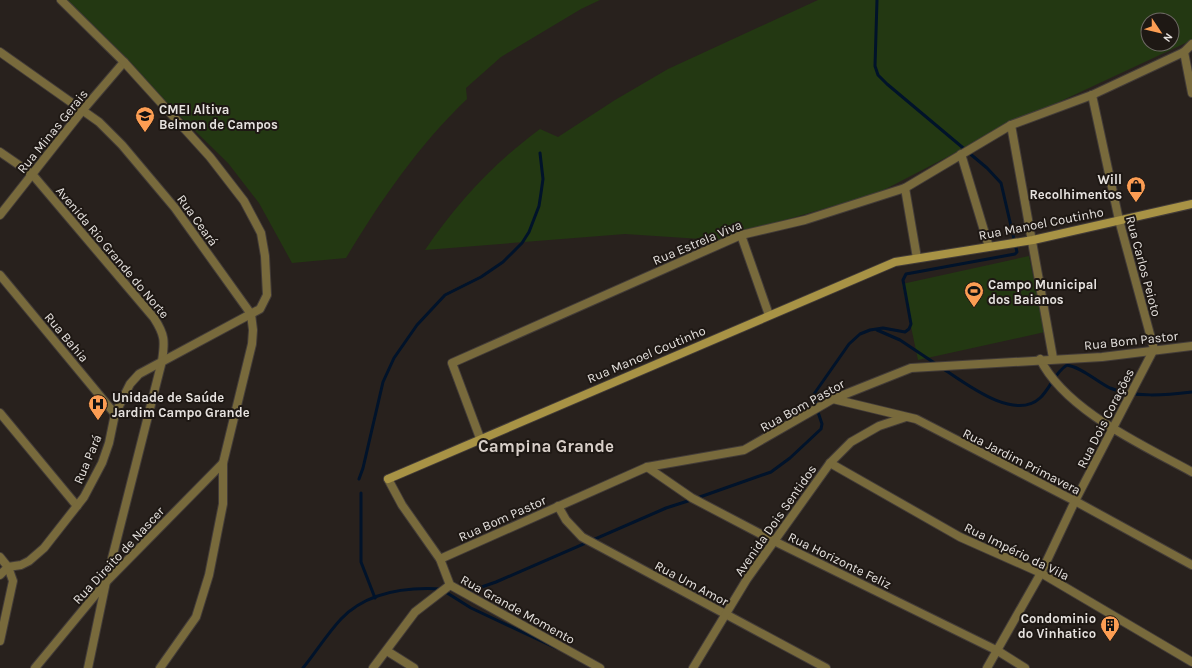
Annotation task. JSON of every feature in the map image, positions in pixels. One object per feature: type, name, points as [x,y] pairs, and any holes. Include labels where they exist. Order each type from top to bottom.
[{"type":"street","name":"Rua Pará","points":[[0,575],[8,567],[21,565],[34,557],[52,538],[84,497],[102,463],[109,443],[115,414],[130,384],[139,374],[162,360],[260,309],[267,295],[267,274],[261,233],[244,201],[210,157],[124,62],[62,0]]},
{"type":"street","name":"Rua Estrela Viva","points":[[480,438],[452,363],[741,235],[805,220],[905,188],[1011,125],[1092,95],[1184,52],[1192,44]]},
{"type":"street","name":"Rua Ceará","points":[[0,52],[99,122],[122,145],[175,208],[251,314],[254,330],[252,344],[223,463],[223,504],[208,575],[196,618],[160,668]]},
{"type":"street","points":[[1184,52],[1192,93]]},
{"type":"street","name":"Rua Minas Gerais","points":[[0,215],[82,111],[124,62]]},
{"type":"street","name":"Rua Carlos Peioto","points":[[1092,95],[1119,220],[1154,349]]},
{"type":"street","points":[[1011,125],[1033,240],[1053,358]]},
{"type":"street","name":"Avenida Rio Grande do Norte","points":[[0,152],[32,174],[154,318],[162,331],[164,343],[162,360],[106,582],[88,668]]},
{"type":"street","points":[[962,154],[988,247]]},
{"type":"street","points":[[905,188],[917,258]]},
{"type":"street","name":"Rua Manoel Coutinho","points":[[388,479],[480,438],[895,262],[1033,240],[1192,204]]},
{"type":"street","points":[[741,235],[769,315]]},
{"type":"street","name":"Rua Bahia","points":[[0,275],[115,414]]},
{"type":"street","name":"Rua Bom Pastor","points":[[440,559],[647,467],[744,450],[833,399],[911,368],[1053,358],[1102,357],[1154,349],[1192,346]]},
{"type":"street","name":"Rua Dois Corações","points":[[988,668],[1041,573],[1075,501],[1154,349]]},
{"type":"street","points":[[1040,359],[1047,374],[1058,388],[1113,428],[1192,472]]},
{"type":"street","name":"Rua Jardim Primavera","points":[[833,399],[916,419],[1075,501],[1192,565]]},
{"type":"street","points":[[0,413],[77,506]]},
{"type":"street","name":"Avenida Dois Sentidos","points":[[693,668],[747,579],[830,463],[851,442],[879,426],[906,417]]},
{"type":"street","name":"Rua Direito de Nascer","points":[[34,668],[106,582],[223,463]]},
{"type":"street","name":"Rua Império da Vila","points":[[830,463],[960,537],[1041,573],[1192,662]]},
{"type":"street","name":"Rua Horizonte Feliz","points":[[647,467],[692,498],[774,541],[998,651],[1025,668]]},
{"type":"street","name":"Rua Grande Momento","points":[[388,479],[402,505],[440,559],[450,585],[600,668]]},
{"type":"street","name":"Rua Um Amor","points":[[558,506],[566,520],[582,537],[826,668]]},
{"type":"street","points":[[0,557],[8,567],[13,581],[0,641]]},
{"type":"street","points":[[373,668],[415,612],[450,585]]},
{"type":"street","points":[[387,651],[414,668]]},
{"type":"green space","points":[[61,0],[600,0],[581,9],[501,57],[466,88],[467,99],[432,136],[401,174],[346,258],[292,263],[259,203],[228,163]]},
{"type":"green space","points":[[818,0],[1192,0],[1192,40],[1180,46],[1180,12],[1140,12],[1140,52],[1166,52],[1003,128],[878,193],[716,240],[625,234],[425,250],[463,200],[492,170],[523,142],[540,129],[558,137],[615,100],[668,69]]},
{"type":"green space","name":"Campo Municipal dos Baianos","points":[[1029,256],[1045,332],[918,360],[902,284]]},
{"type":"waterway","points":[[697,498],[771,472],[790,458],[821,429],[822,424],[814,394],[849,344],[860,334],[870,330],[883,328],[905,332],[909,329],[911,324],[903,280],[906,274],[1015,254],[1017,252],[1001,183],[987,168],[878,75],[875,66],[877,0]]},
{"type":"waterway","points":[[359,479],[363,468],[383,382],[394,358],[417,325],[445,295],[481,277],[503,262],[522,243],[529,232],[539,206],[543,179],[540,153]]},
{"type":"waterway","points":[[877,330],[900,340],[936,364]]},
{"type":"waterway","points":[[942,368],[990,398],[1017,406],[1029,404],[1040,398],[1059,372],[1067,365],[1078,369],[1110,388],[1119,391],[1150,395],[1192,392]]},
{"type":"waterway","points":[[361,493],[361,562],[375,598]]},
{"type":"waterway","points":[[463,590],[473,590],[496,582],[666,508],[691,500]]},
{"type":"waterway","points":[[303,668],[341,619],[351,610],[363,603],[375,597],[401,590],[441,589]]},
{"type":"waterway","points":[[444,591],[471,608],[556,648]]},
{"type":"place","name":"CMEI Altiva Belmon de Campos","points":[[145,133]]},
{"type":"place","name":"Will Recolhimentos","points":[[1136,203]]},
{"type":"place","name":"Campo Municipal dos Baianos","points":[[974,308]]},
{"type":"place","name":"Unidade de Saúde Jardim Campo Grande","points":[[98,421]]},
{"type":"place","name":"Condominio do Vinhatico","points":[[1110,642]]},
{"type":"district","name":"Campina Grande","points":[[546,446]]}]
